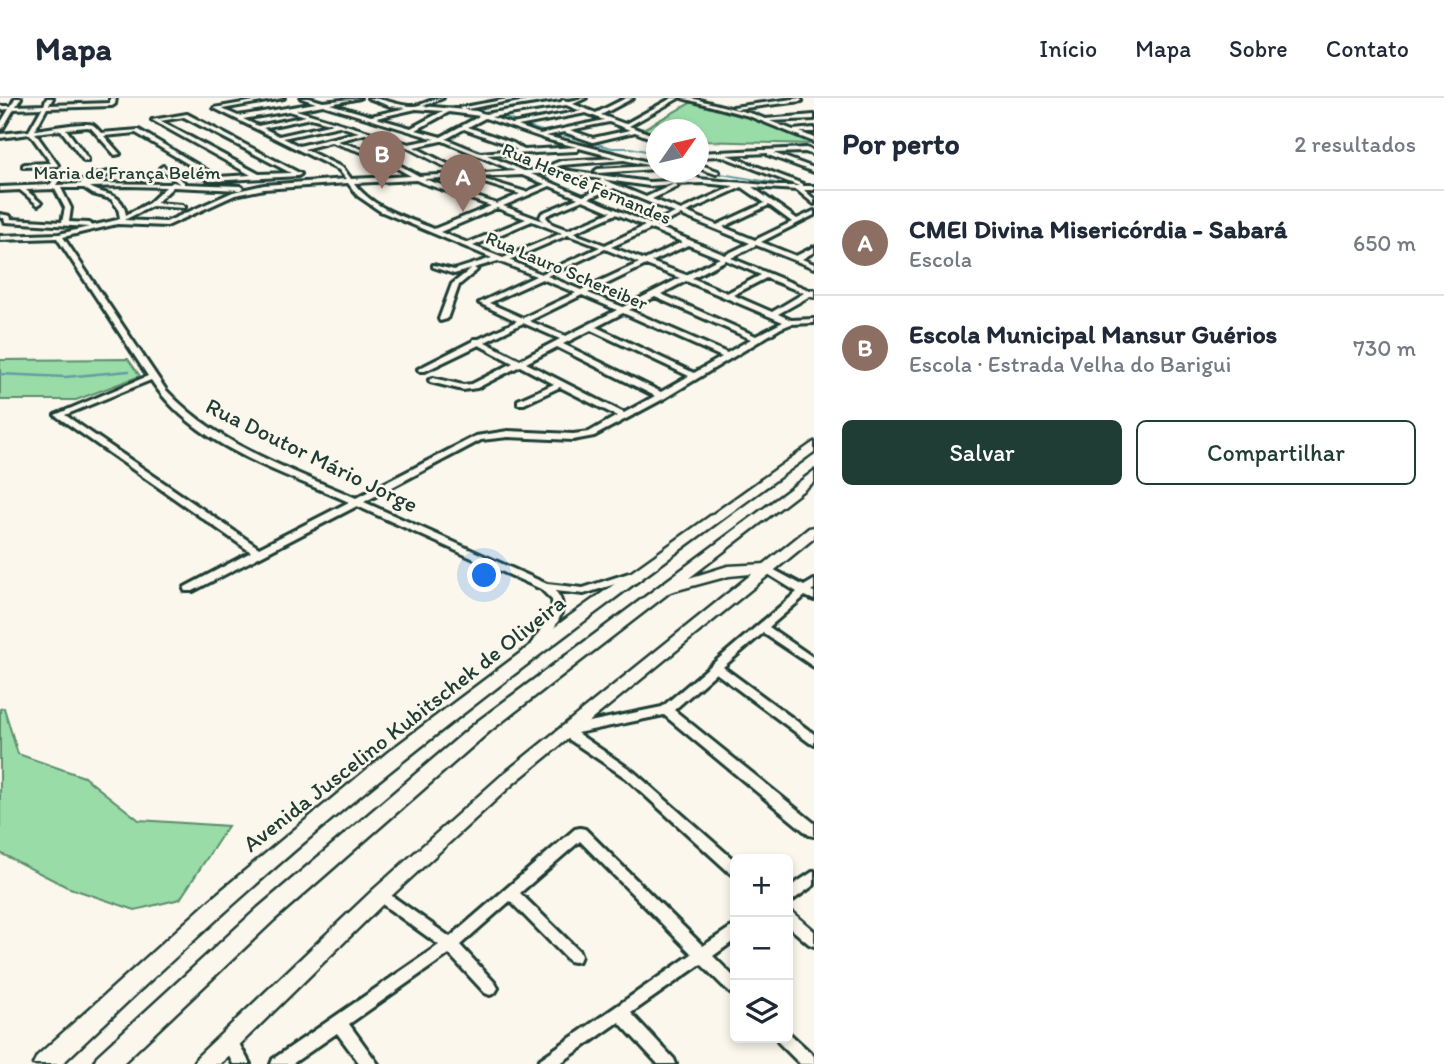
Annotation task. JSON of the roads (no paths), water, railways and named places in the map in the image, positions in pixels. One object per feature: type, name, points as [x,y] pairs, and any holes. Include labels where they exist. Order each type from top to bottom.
[{"type":"highway","name":"Avenida Juscelino Kubitschek de Oliveira","points":[[45,1064],[155,963],[336,805],[533,650],[814,446]]},
{"type":"highway","points":[[105,1064],[266,914],[417,781],[502,712],[814,475]]},
{"type":"highway","points":[[657,593],[728,570],[767,569]]},
{"type":"main road","points":[[205,1064],[380,895],[565,731],[814,531]]},
{"type":"street","points":[[0,128],[18,98]]},
{"type":"street","points":[[31,132],[50,98]]},
{"type":"street","points":[[69,126],[81,98]]},
{"type":"street","points":[[260,100],[279,98]]},
{"type":"street","name":"Rua Herecê Fernandes","points":[[304,98],[441,139],[812,293]]},
{"type":"street","points":[[238,118],[357,98]]},
{"type":"street","points":[[371,98],[383,103],[453,109],[485,116],[541,135],[646,163]]},
{"type":"street","points":[[278,138],[418,107],[440,98]]},
{"type":"street","points":[[411,130],[453,109],[522,98]]},
{"type":"street","points":[[554,98],[646,134]]},
{"type":"street","points":[[409,146],[441,139],[485,116],[568,104],[583,98]]},
{"type":"street","points":[[596,115],[630,98]]},
{"type":"street","points":[[625,126],[676,98]]},
{"type":"street","points":[[685,98],[763,119],[814,140]]},
{"type":"street","points":[[790,98],[814,102]]},
{"type":"street","name":"Rua Lauro Schereiber","points":[[260,100],[217,108],[343,171],[360,195],[378,208],[727,356]]},
{"type":"street","points":[[723,109],[800,100]]},
{"type":"street","points":[[0,108],[79,106],[113,101]]},
{"type":"street","points":[[288,109],[409,146],[467,176],[526,194]]},
{"type":"street","points":[[514,125],[587,111]]},
{"type":"street","points":[[163,168],[181,184],[298,174],[185,115],[155,120],[259,177]]},
{"type":"street","points":[[257,128],[312,116]]},
{"type":"street","points":[[763,119],[814,117]]},
{"type":"street","points":[[541,135],[610,120]]},
{"type":"street","points":[[0,136],[69,126],[91,126],[117,154]]},
{"type":"street","points":[[61,127],[86,160]]},
{"type":"street","points":[[463,127],[523,152]]},
{"type":"street","points":[[564,130],[593,139],[635,130]]},
{"type":"street","points":[[792,131],[814,130]]},
{"type":"street","points":[[100,135],[137,131],[217,179]]},
{"type":"street","points":[[25,166],[55,165],[31,132]]},
{"type":"street","points":[[299,148],[366,133]]},
{"type":"street","points":[[332,141],[383,158],[419,179],[645,262],[790,322]]},
{"type":"street","points":[[478,154],[590,148]]},
{"type":"street","points":[[709,155],[806,150],[814,153]]},
{"type":"street","points":[[765,152],[814,170]]},
{"type":"street","points":[[720,155],[807,188],[814,202]]},
{"type":"street","points":[[553,171],[555,165],[561,163],[646,158]]},
{"type":"street","points":[[581,172],[646,168]]},
{"type":"street","points":[[709,170],[716,172]]},
{"type":"street","points":[[568,171],[613,186],[814,266]]},
{"type":"street","points":[[120,220],[167,224],[224,197],[253,188],[351,181],[568,171],[642,183],[684,182]]},
{"type":"street","points":[[118,172],[86,179],[84,186],[119,199],[122,204],[120,220]]},
{"type":"street","points":[[61,173],[55,187],[67,203],[69,214],[65,223]]},
{"type":"street","points":[[646,199],[684,182]]},
{"type":"street","points":[[709,182],[807,188]]},
{"type":"street","points":[[0,238],[59,236],[120,220],[151,204],[173,184]]},
{"type":"street","name":"Maria de França Belém","points":[[0,190],[173,184],[253,188]]},
{"type":"street","points":[[436,231],[550,184]]},
{"type":"street","points":[[743,185],[796,222]]},
{"type":"street","points":[[662,396],[522,320],[483,303],[743,185]]},
{"type":"street","points":[[549,225],[543,217],[544,214],[613,186]]},
{"type":"street","points":[[22,189],[38,203]]},
{"type":"street","points":[[718,227],[769,203]]},
{"type":"street","points":[[151,204],[183,207]]},
{"type":"street","points":[[435,266],[454,272],[475,268],[616,212]]},
{"type":"street","points":[[433,380],[467,388],[814,213]]},
{"type":"street","points":[[0,216],[8,217],[7,221],[99,226]]},
{"type":"street","points":[[468,245],[532,219]]},
{"type":"street","name":"Rua Doutor Mário Jorge","points":[[59,236],[152,377],[176,408],[208,431],[545,587],[584,592],[645,570]]},
{"type":"street","points":[[422,369],[688,242]]},
{"type":"street","points":[[796,258],[814,248]]},
{"type":"street","points":[[443,319],[456,284],[473,273],[475,268]]},
{"type":"street","points":[[727,296],[766,275]]},
{"type":"street","points":[[772,315],[812,293]]},
{"type":"street","points":[[655,294],[757,338]]},
{"type":"street","points":[[189,589],[485,436],[508,434],[573,437],[594,433],[662,396],[757,338],[790,322],[814,321]]},
{"type":"street","points":[[590,327],[695,376]]},
{"type":"street","points":[[477,341],[624,416]]},
{"type":"street","points":[[152,377],[59,415],[259,553]]},
{"type":"street","points":[[521,402],[562,383]]},
{"type":"street","points":[[565,731],[666,710],[811,591],[767,569]]},
{"type":"street","points":[[533,650],[558,611],[556,599],[545,587]]},
{"type":"street","points":[[763,628],[814,663]]},
{"type":"street","points":[[717,668],[814,740]]},
{"type":"street","points":[[666,710],[814,831]]},
{"type":"street","points":[[565,731],[615,762],[730,865]]},
{"type":"street","points":[[279,1064],[450,945],[580,833],[730,983]]},
{"type":"street","points":[[793,892],[814,877]]},
{"type":"street","points":[[512,894],[574,956]]},
{"type":"street","points":[[380,895],[450,945],[490,988]]},
{"type":"street","points":[[793,921],[814,940]]},
{"type":"street","points":[[546,1064],[730,935]]},
{"type":"street","points":[[621,1012],[668,1064]]},
{"type":"street","points":[[340,1023],[370,1064]]},
{"type":"street","points":[[229,1041],[242,1064]]},
{"type":"street","points":[[790,1043],[811,1064]]},
{"type":"waterway","points":[[467,108],[490,114]]},
{"type":"waterway","points":[[502,116],[518,123]]},
{"type":"waterway","points":[[525,126],[546,132]]},
{"type":"waterway","points":[[559,134],[612,148],[646,151]]},
{"type":"waterway","points":[[715,173],[793,186]]},
{"type":"waterway","points":[[0,374],[65,377],[129,371]]},
{"type":"place","name":"Escola Municipal Mansur Guérios","points":[[382,189]]},
{"type":"place","name":"CMEI Divina Misericórdia - Sabará","points":[[463,212]]}]
